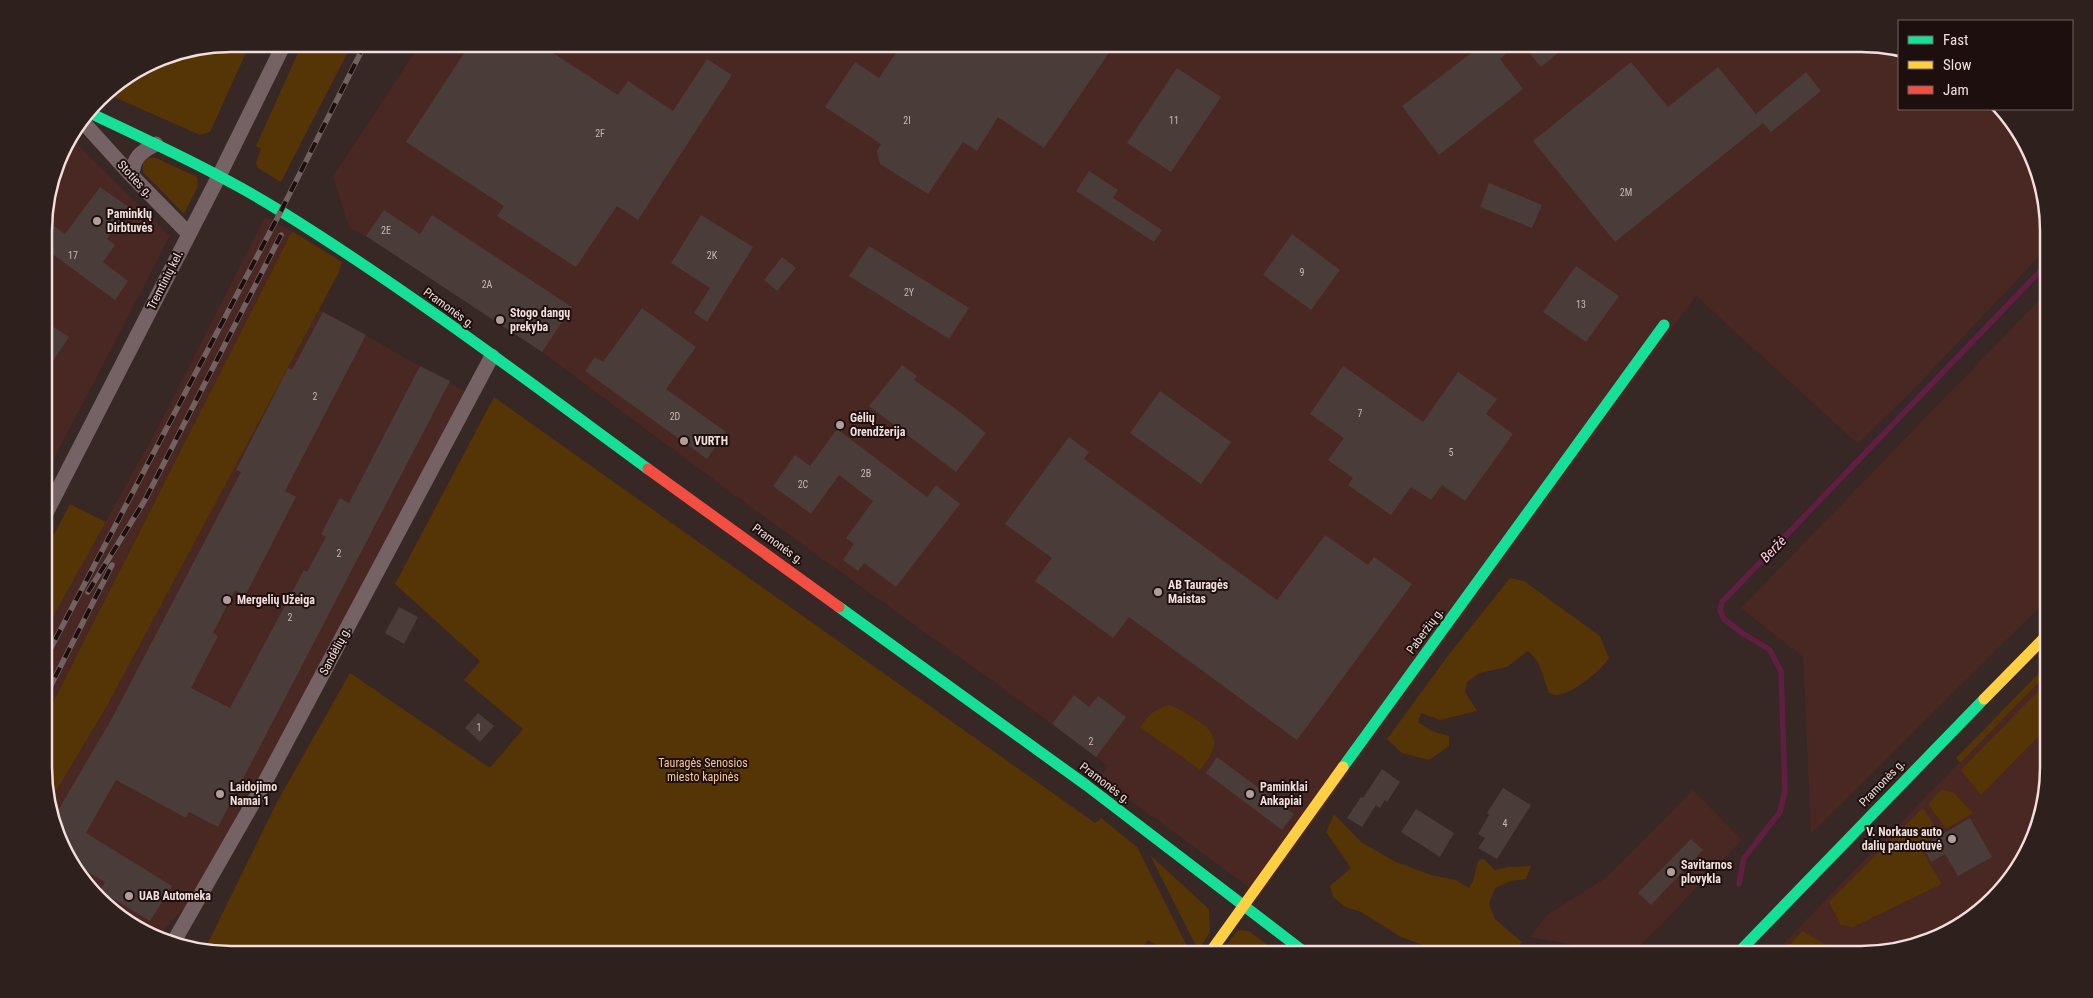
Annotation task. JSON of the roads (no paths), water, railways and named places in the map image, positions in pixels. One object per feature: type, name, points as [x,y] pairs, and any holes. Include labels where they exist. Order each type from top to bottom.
[{"type":"street","name":"Tremtinių kel.","points":[[52,500],[219,176],[280,52]]},
{"type":"street","points":[[95,115],[219,176]]},
{"type":"street","name":"Stoties g.","points":[[87,126],[189,234]]},
{"type":"street","points":[[132,176],[136,158],[142,151],[156,144]]},
{"type":"street","name":"Pramonės g.","points":[[219,176],[281,211],[350,256],[492,356],[1086,785],[1296,946]]},
{"type":"street","name":"Paberžių g.","points":[[1214,946],[1664,325]]},
{"type":"street","name":"Sandėlių g.","points":[[177,937],[265,782],[492,356]]},
{"type":"street","name":"Pramonės g.","points":[[1745,946],[2040,642]]},
{"type":"waterway","name":"Beržė","points":[[1739,884],[1744,858],[1780,812],[1785,791],[1781,671],[1769,649],[1742,633],[1724,619],[1720,610],[1722,602],[2040,271]]},
{"type":"railway","points":[[52,645],[281,211],[361,52]]},
{"type":"railway","points":[[88,592],[145,500],[281,235]]},
{"type":"railway","points":[[52,683],[112,565]]},
{"type":"place","name":"Paminklų Dirbtuvės","points":[[97,221]]},
{"type":"place","name":"Stogo dangų prekyba","points":[[500,320]]},
{"type":"place","name":"Gėlių Orendžerija","points":[[840,425]]},
{"type":"place","name":"VURTH","points":[[684,441]]},
{"type":"place","name":"AB Tauragės Maistas","points":[[1158,592]]},
{"type":"place","name":"Mergelių Užeiga","points":[[227,600]]},
{"type":"place","name":"Laidojimo Namai 1","points":[[220,794]]},
{"type":"place","name":"Paminklai Ankapiai","points":[[1250,794]]},
{"type":"place","name":"V. Norkaus auto dalių parduotuvė","points":[[1952,839]]},
{"type":"place","name":"Savitarnos plovykla","points":[[1671,872]]},
{"type":"place","name":"UAB Automeka","points":[[129,896]]},
{"type":"park label","name":"Tauragės Senosios miesto kapinės","points":[[703,770]]}]
